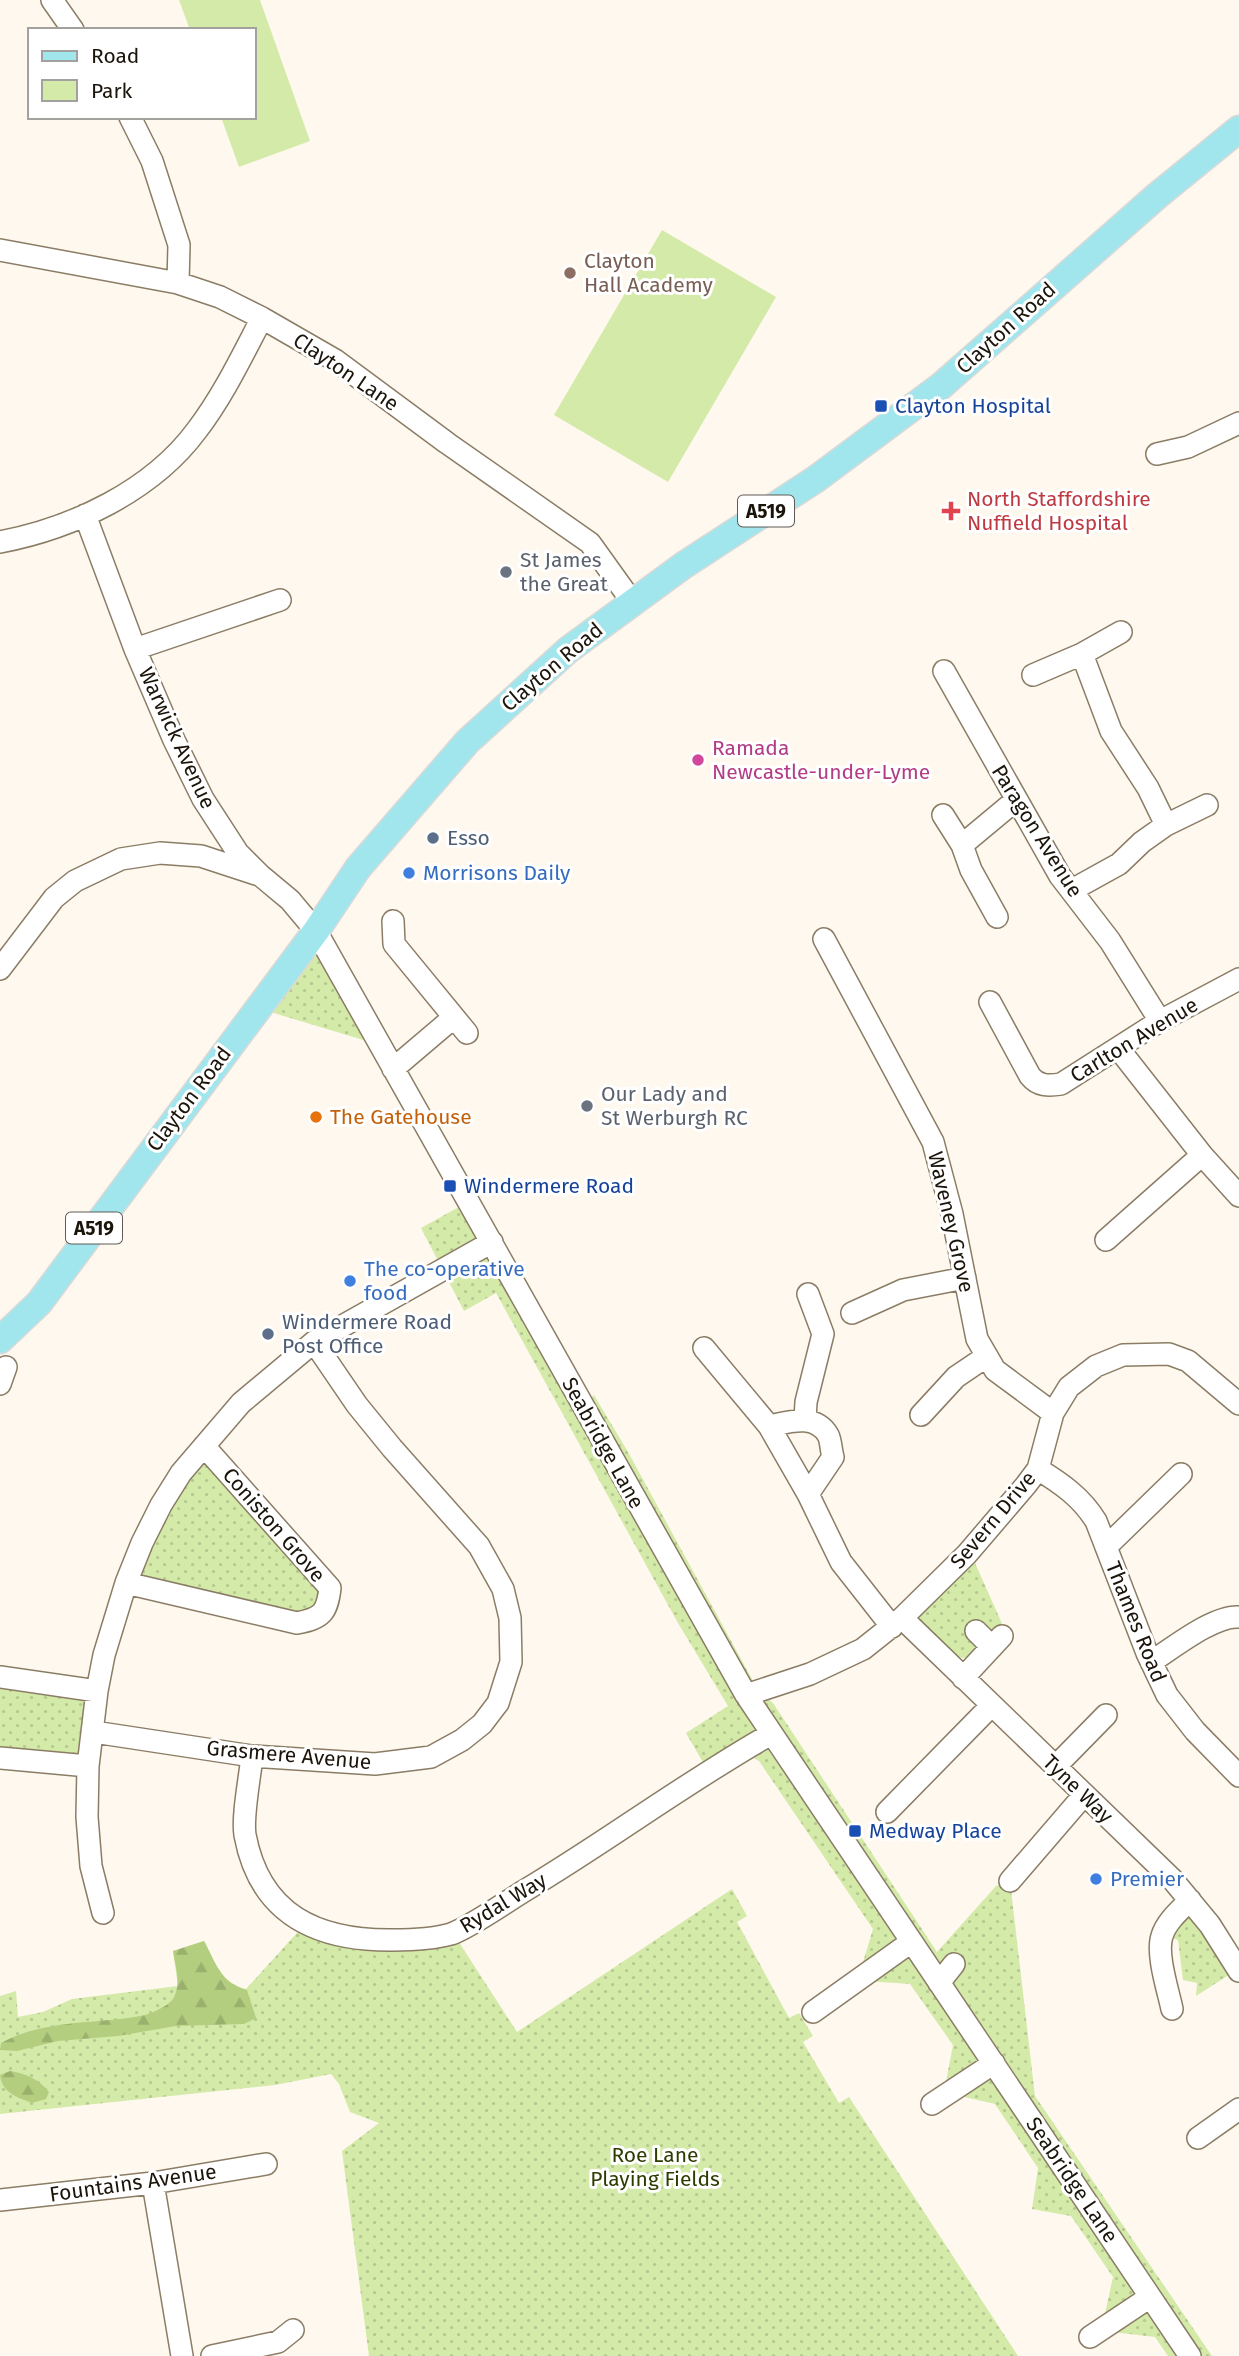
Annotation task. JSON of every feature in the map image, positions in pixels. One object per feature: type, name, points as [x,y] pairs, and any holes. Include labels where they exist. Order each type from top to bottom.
[{"type":"main road","name":"Clayton Road","points":[[0,1340],[39,1303],[316,931],[358,868],[479,729],[568,650],[684,565],[816,479],[942,386],[1158,195],[1239,129]]},
{"type":"street","points":[[52,0],[72,28]]},
{"type":"street","points":[[131,119],[152,161],[179,245],[178,284]]},
{"type":"street","name":"Clayton Lane","points":[[0,250],[178,284],[220,297],[262,318],[335,360],[447,443],[590,543],[634,603]]},
{"type":"street","points":[[0,542],[46,530],[111,503],[163,466],[195,433],[219,400],[262,318]]},
{"type":"street","points":[[1157,454],[1188,447],[1239,423]]},
{"type":"street","name":"Warwick Avenue","points":[[85,515],[135,649],[174,740],[221,829],[239,853],[290,900],[316,931]]},
{"type":"street","points":[[135,649],[280,600]]},
{"type":"street","points":[[1033,675],[1082,654],[1121,632]]},
{"type":"street","points":[[1082,654],[1111,731],[1148,788],[1166,825]]},
{"type":"street","name":"Paragon Avenue","points":[[944,671],[1060,876],[1110,942],[1160,1021]]},
{"type":"street","points":[[962,845],[1016,800]]},
{"type":"street","points":[[1072,890],[1119,864],[1142,842],[1166,825],[1207,805]]},
{"type":"street","points":[[943,816],[962,845],[971,870],[997,917]]},
{"type":"street","points":[[201,856],[221,829]]},
{"type":"street","points":[[3,958],[54,898],[75,881],[121,859],[160,853],[201,856],[260,875]]},
{"type":"street","points":[[393,921],[394,944],[460,1025],[393,1069]]},
{"type":"street","name":"Seabridge Lane","points":[[316,931],[746,1695],[1190,2356]]},
{"type":"street","name":"Waveney Grove","points":[[824,939],[933,1142],[952,1214],[977,1339],[995,1370],[1053,1413]]},
{"type":"street","name":"Carlton Avenue","points":[[990,1002],[1030,1076],[1036,1083],[1051,1086],[1061,1084],[1160,1021],[1239,979]]},
{"type":"street","points":[[1118,1048],[1239,1196]]},
{"type":"street","points":[[1106,1240],[1202,1154]]},
{"type":"street","points":[[103,1913],[91,1866],[87,1817],[88,1766],[97,1690],[104,1655],[126,1583],[161,1505],[181,1473],[241,1404],[314,1342],[492,1242]]},
{"type":"street","points":[[852,1313],[903,1290],[965,1278]]},
{"type":"street","points":[[805,1419],[806,1402],[823,1334],[808,1294]]},
{"type":"street","name":"Grasmere Avenue","points":[[94,1732],[251,1756],[375,1764],[431,1757],[463,1740],[482,1724],[498,1703],[511,1662],[510,1618],[503,1589],[479,1546],[357,1405],[314,1342]]},
{"type":"street","name":"Tyne Way","points":[[704,1348],[769,1426],[808,1494],[841,1562],[897,1623],[963,1678],[1172,1879],[1210,1925],[1239,1971]]},
{"type":"street","name":"Severn Drive","points":[[746,1695],[797,1678],[863,1649],[897,1623],[967,1554],[1038,1469],[1053,1413],[1069,1387],[1096,1366],[1123,1355],[1169,1354],[1188,1361],[1239,1404]]},
{"type":"street","points":[[921,1415],[956,1377],[987,1356]]},
{"type":"street","points":[[769,1426],[805,1419],[813,1422],[828,1435],[833,1457],[808,1494]]},
{"type":"street","name":"Coniston Grove","points":[[126,1583],[290,1622],[315,1620],[327,1607],[330,1588],[204,1446]]},
{"type":"street","name":"Thames Road","points":[[1038,1469],[1072,1491],[1086,1505],[1096,1521],[1115,1575],[1167,1695],[1195,1731],[1239,1776]]},
{"type":"street","points":[[1106,1547],[1181,1474]]},
{"type":"street","points":[[1151,1662],[1201,1630],[1230,1616],[1239,1616]]},
{"type":"street","points":[[963,1678],[997,1642],[976,1631]]},
{"type":"street","points":[[0,1677],[97,1690]]},
{"type":"street","points":[[887,1812],[991,1706]]},
{"type":"street","points":[[1055,1767],[1106,1715]]},
{"type":"street","name":"Rydal Way","points":[[251,1756],[244,1831],[252,1863],[266,1890],[292,1917],[313,1929],[366,1941],[409,1940],[453,1933],[577,1859],[708,1772],[771,1734]]},
{"type":"street","points":[[0,1758],[88,1766]]},
{"type":"street","points":[[1010,1881],[1084,1794]]},
{"type":"street","points":[[1172,2009],[1160,1951],[1162,1935],[1190,1900]]},
{"type":"street","points":[[813,2012],[911,1942]]},
{"type":"street","points":[[939,1983],[954,1964]]},
{"type":"street","points":[[932,2104],[994,2063]]},
{"type":"street","points":[[1198,2137],[1239,2109]]},
{"type":"street","name":"Fountains Avenue","points":[[0,2200],[153,2183],[266,2164]]},
{"type":"street","points":[[153,2183],[182,2356]]},
{"type":"street","points":[[1090,2337],[1150,2297]]},
{"type":"street","points":[[212,2356],[278,2342],[293,2330]]},
{"type":"green space","points":[[179,0],[260,0],[310,141],[239,167],[222,119],[256,119],[256,28],[189,28]]},
{"type":"green space","points":[[662,230],[776,297],[668,482],[554,415]]},
{"type":"green space","points":[[316,931],[380,1045],[257,1008]]},
{"type":"green space","points":[[466,1198],[583,1405],[594,1395],[628,1452],[759,1692],[773,1703],[937,1952],[996,1886],[1010,1881],[1035,2096],[1212,2356],[1168,2356],[1155,2337],[1112,2332],[1103,2323],[1113,2277],[1071,2216],[1032,2209],[1038,2168],[995,2104],[947,2093],[945,2087],[953,2045],[910,1984],[867,1981],[860,1972],[873,1929],[759,1761],[740,1751],[708,1771],[686,1733],[728,1706],[678,1623],[496,1293],[464,1311],[421,1228],[459,1207]]},
{"type":"green space","points":[[204,1446],[330,1588],[315,1620],[126,1583]]},
{"type":"green space","points":[[975,1563],[1004,1628],[997,1631],[976,1624],[976,1651],[965,1658],[948,1656],[920,1626],[919,1619],[922,1609],[938,1593]]},
{"type":"green space","points":[[0,1677],[97,1691],[88,1766],[0,1758]]},
{"type":"green space","name":"Roe Lane Playing Fields","points":[[732,1889],[747,1916],[737,1922],[789,2018],[799,2013],[813,2036],[803,2042],[839,2103],[849,2097],[1018,2356],[369,2356],[342,2151],[379,2123],[350,2112],[339,2084],[331,2074],[275,2085],[0,2114],[0,1996],[16,1991],[18,2017],[43,2012],[72,1999],[178,1986],[173,1951],[204,1941],[225,1977],[246,1989],[305,1924],[333,1935],[453,1933],[517,2032]]},
{"type":"green space","points":[[1190,1900],[1238,1969],[1196,1996],[1197,1983],[1183,1980],[1178,1940],[1162,1935]]},
{"type":"green space","points":[[204,1941],[225,1977],[247,1990],[256,2018],[244,2024],[176,2026],[118,2036],[58,2041],[17,2051],[0,2050],[1,2043],[36,2029],[145,2015],[168,2004],[177,1987],[173,1951]]},
{"type":"green space","points":[[10,2071],[27,2075],[41,2084],[49,2092],[46,2099],[32,2103],[11,2094],[1,2081],[0,2075]]},
{"type":"place","name":"Clayton Hall Academy","points":[[570,273]]},
{"type":"place","name":"Clayton Hospital","points":[[881,406]]},
{"type":"place","name":"North Staffordshire Nuffield Hospital","points":[[951,511]]},
{"type":"place","name":"St James the Great","points":[[506,572]]},
{"type":"place","name":"Ramada Newcastle-under-Lyme","points":[[698,760]]},
{"type":"place","name":"Esso","points":[[433,838]]},
{"type":"place","name":"Morrisons Daily","points":[[409,873]]},
{"type":"place","name":"Our Lady and St Werburgh RC","points":[[587,1106]]},
{"type":"place","name":"The Gatehouse","points":[[316,1117]]},
{"type":"place","name":"Windermere Road","points":[[450,1186]]},
{"type":"place","name":"The co-operative food","points":[[350,1281]]},
{"type":"place","name":"Windermere Road Post Office","points":[[268,1334]]},
{"type":"place","name":"Medway Place","points":[[855,1831]]},
{"type":"place","name":"Premier","points":[[1096,1879]]}]
